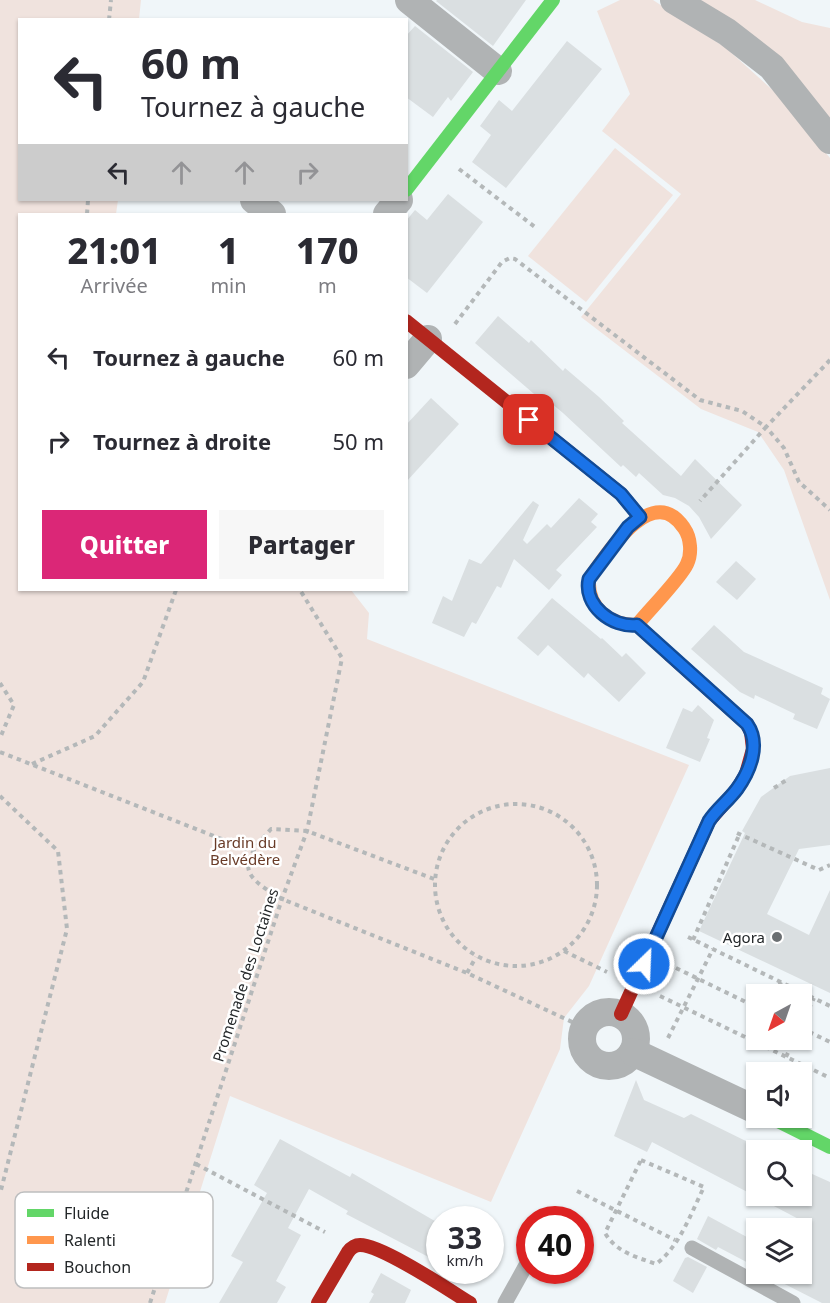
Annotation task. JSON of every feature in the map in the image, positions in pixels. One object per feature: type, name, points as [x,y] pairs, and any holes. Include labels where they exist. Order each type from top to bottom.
[{"type":"street","points":[[409,0],[498,71]]},
{"type":"street","points":[[408,188],[553,0]]},
{"type":"street","points":[[674,0],[727,32],[772,67],[830,140]]},
{"type":"street","points":[[255,201],[271,213]]},
{"type":"street","points":[[388,213],[398,201]]},
{"type":"street","points":[[408,362],[424,335],[621,494],[640,517]]},
{"type":"street","points":[[660,512],[672,516],[681,523],[689,539],[690,554],[687,565],[637,625],[628,626],[608,619],[590,597],[587,588],[589,579],[628,527],[640,517],[660,512]]},
{"type":"street","points":[[621,1014],[709,821],[724,801],[736,790],[754,750],[752,731],[747,724],[637,625]]},
{"type":"street","points":[[604,1012],[621,1014],[635,1031],[636,1042],[633,1052],[629,1058],[618,1064],[611,1066],[598,1063],[584,1048],[585,1028],[596,1015],[604,1012]]},
{"type":"street","points":[[633,1052],[746,1105]]},
{"type":"street","points":[[791,1128],[830,1148]]},
{"type":"street","points":[[318,1303],[342,1260],[352,1247],[360,1245],[378,1251],[470,1303]]},
{"type":"lane","points":[[692,1248],[793,1303]]},
{"type":"lane","points":[[505,1303],[516,1283]]},
{"type":"path","points":[[109,18],[111,0]]},
{"type":"path","points":[[436,153],[535,227]]},
{"type":"path","points":[[424,335],[502,262],[510,258],[516,259],[700,400],[742,411],[766,427],[784,448],[799,482],[830,510]]},
{"type":"path","points":[[681,523],[766,427],[830,360]]},
{"type":"path","points":[[31,765],[95,736],[143,681],[176,591]]},
{"type":"path","name":"Promenade des Loctaines","points":[[187,1192],[282,899],[307,831],[342,658],[301,591]]},
{"type":"path","points":[[0,683],[14,705],[0,738]]},
{"type":"path","points":[[0,752],[252,851]]},
{"type":"path","points":[[771,789],[788,779]]},
{"type":"path","points":[[0,796],[58,851],[67,929],[0,1194]]},
{"type":"path","points":[[530,804],[559,816],[583,838],[596,867],[597,899],[586,929],[564,951],[536,965],[505,966],[476,957],[456,941],[442,921],[435,897],[435,868],[447,842],[468,818],[497,805],[530,804]]},
{"type":"path","points":[[709,821],[819,870],[830,865]]},
{"type":"path","points":[[693,940],[743,826]]},
{"type":"path","points":[[434,879],[307,831],[271,830],[252,851],[248,864],[250,874],[261,887],[282,899],[467,973],[585,1028]]},
{"type":"path","points":[[680,934],[830,1006]]},
{"type":"path","points":[[668,1039],[713,949]]},
{"type":"path","points":[[564,951],[746,1038]]},
{"type":"path","points":[[467,973],[476,957]]},
{"type":"path","points":[[667,964],[746,1002]]},
{"type":"path","points":[[812,1002],[814,998]]},
{"type":"path","points":[[812,1033],[830,1042]]},
{"type":"path","points":[[772,1050],[830,1078]]},
{"type":"path","points":[[786,1057],[789,1050]]},
{"type":"path","points":[[641,1160],[704,1187],[677,1240],[666,1256],[656,1264],[631,1256],[610,1242],[604,1233],[641,1160]]},
{"type":"path","points":[[196,1164],[352,1247]]},
{"type":"path","points":[[577,1191],[692,1248]]},
{"type":"path","name":"Promenade des Loctaines","points":[[150,1303],[155,1288]]},
{"type":"green space","name":"Jardin du Belvédère","points":[[0,0],[141,0],[139,18],[18,18],[18,201],[118,201],[116,213],[18,213],[18,591],[352,591],[369,613],[367,639],[689,765],[589,986],[564,1018],[560,1049],[491,1202],[230,1096],[200,1192],[15,1192],[15,1288],[170,1288],[165,1303],[0,1303]]},
{"type":"green space","points":[[620,0],[653,0],[726,48],[778,95],[830,158],[830,600],[784,470],[758,432],[701,409],[581,317],[681,194],[602,131],[630,94],[597,11]]},
{"type":"green space","points":[[701,0],[755,0],[802,22],[830,28],[830,124]]},
{"type":"green space","points":[[615,148],[673,195],[586,302],[528,256]]},
{"type":"building","points":[[437,0],[526,0],[493,46],[436,1]]},
{"type":"building","points":[[415,26],[473,72],[451,101],[448,97],[433,117],[408,98],[408,34]]},
{"type":"building","points":[[567,41],[602,69],[506,188],[472,162],[491,135],[480,126],[499,100],[512,111]]},
{"type":"building","points":[[448,194],[483,222],[427,293],[408,279],[408,219],[415,210],[427,220]]},
{"type":"building","points":[[498,316],[529,343],[531,340],[563,371],[565,368],[599,397],[624,421],[622,423],[681,476],[695,459],[742,505],[711,539],[699,517],[689,506],[675,498],[663,495],[639,473],[636,477],[623,465],[621,467],[563,413],[551,403],[548,406],[475,343]]},
{"type":"building","points":[[431,398],[459,424],[408,480],[408,423]]},
{"type":"building","points":[[579,498],[598,514],[591,522],[597,527],[556,570],[562,575],[549,590],[514,559],[501,588],[497,586],[476,624],[472,622],[464,637],[432,623],[443,596],[452,601],[469,559],[481,564],[533,501],[539,505],[523,540],[527,544],[547,524],[551,528]]},
{"type":"building","points":[[736,561],[756,579],[737,600],[716,582]]},
{"type":"building","points":[[552,598],[622,657],[626,653],[646,673],[619,702],[588,673],[584,678],[548,645],[538,656],[517,638]]},
{"type":"building","points":[[714,625],[744,652],[823,688],[821,694],[830,699],[817,729],[793,719],[795,714],[755,695],[754,699],[740,692],[691,649]]},
{"type":"building","points":[[698,705],[714,720],[707,738],[710,739],[700,762],[666,748],[683,708],[692,712]]},
{"type":"building","points":[[830,768],[830,845],[799,849],[767,914],[809,935],[830,890],[830,993],[699,931],[745,833],[742,831],[761,797],[790,776]]},
{"type":"building","points":[[636,1080],[644,1100],[684,1118],[691,1114],[746,1141],[746,1191],[652,1142],[647,1152],[614,1136]]},
{"type":"building","points":[[280,1139],[350,1177],[352,1173],[426,1216],[426,1256],[346,1214],[348,1211],[309,1189],[288,1228],[301,1235],[276,1281],[286,1287],[277,1303],[219,1303],[243,1262],[231,1256],[267,1193],[254,1185]]},
{"type":"building","points":[[812,1174],[830,1182],[830,1303],[822,1303],[785,1284],[812,1284],[812,1218],[797,1218],[774,1206],[812,1206]]},
{"type":"building","points":[[708,1216],[746,1237],[746,1262],[718,1247],[716,1250],[697,1239]]},
{"type":"building","points":[[688,1257],[707,1267],[693,1293],[673,1281],[685,1258]]},
{"type":"building","points":[[381,1273],[411,1290],[405,1303],[369,1303],[374,1294],[371,1292]]},
{"type":"traffic: fast","points":[[408,187],[553,0]]},
{"type":"traffic: fast","points":[[792,1128],[830,1147]]},
{"type":"traffic: slow","points":[[637,625],[618,622],[602,613],[592,598],[589,579],[631,526],[644,517],[658,512],[671,515],[684,528],[688,536],[689,560],[684,570],[637,625],[670,655]]},
{"type":"traffic: jam","points":[[408,323],[621,494],[640,517]]},
{"type":"traffic: jam","points":[[621,1014],[709,821],[737,789],[746,774],[753,749],[751,732],[747,724],[670,655]]},
{"type":"traffic: jam","points":[[318,1303],[348,1252],[360,1245],[384,1252],[470,1303]]},
{"type":"place","name":"Agora","points":[[777,937]]},
{"type":"route","points":[[529,420],[621,494],[640,517],[628,527],[589,579],[587,588],[598,609],[617,624],[637,625],[747,724],[754,738],[754,750],[742,780],[709,821],[644,964]]}]
